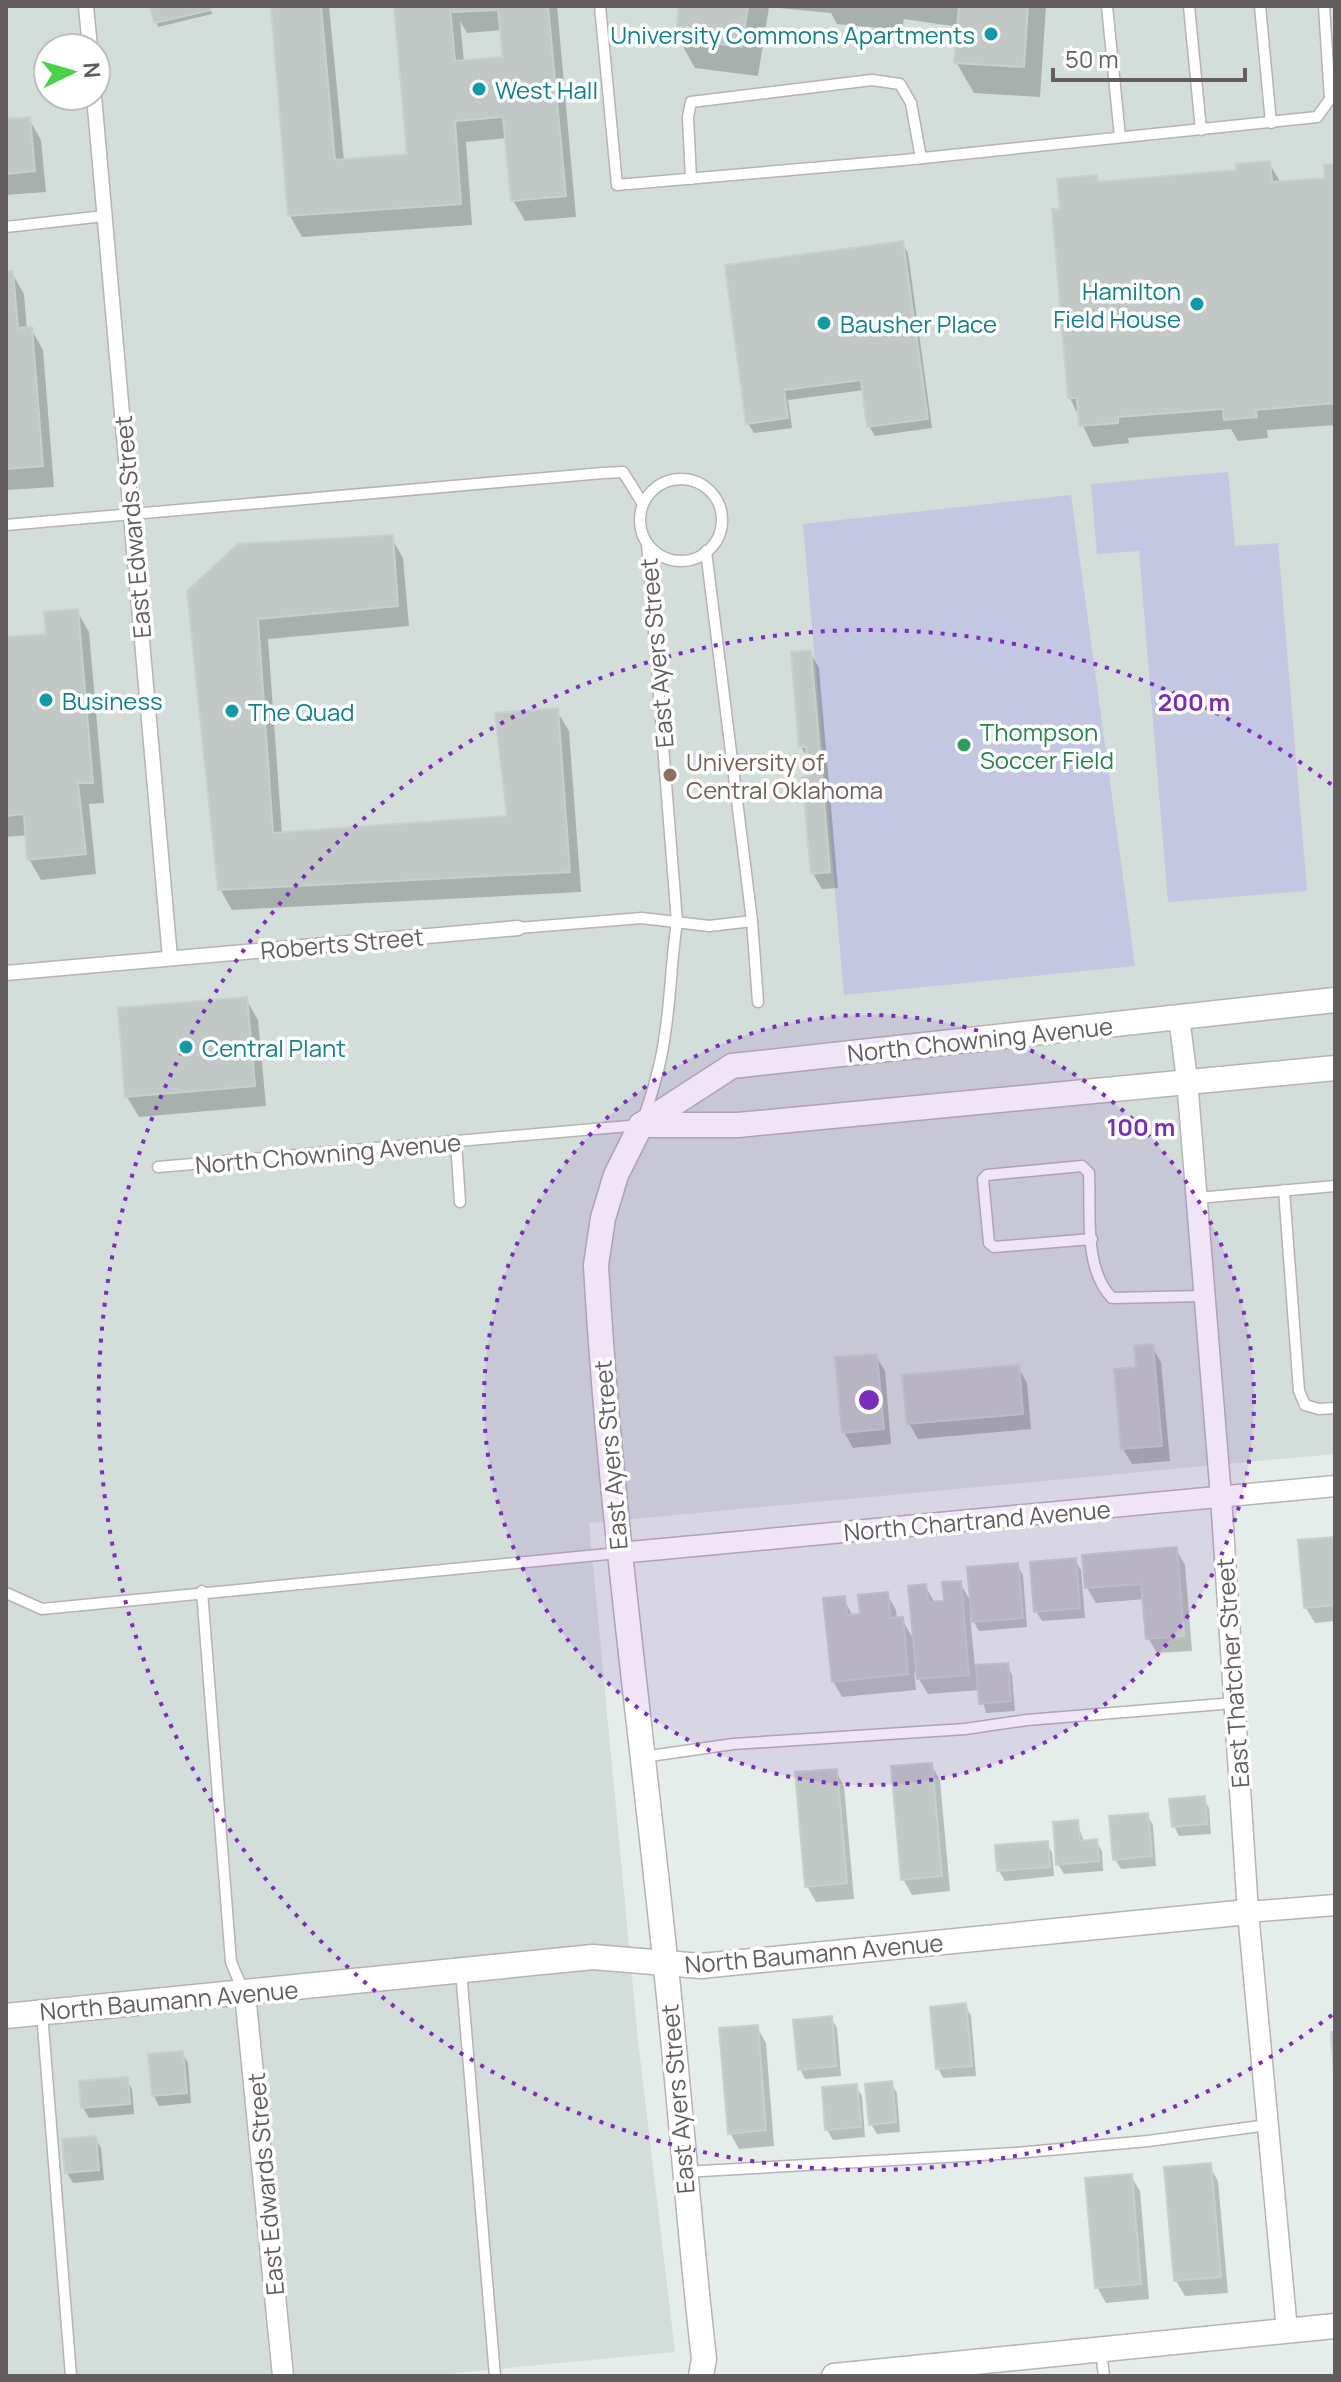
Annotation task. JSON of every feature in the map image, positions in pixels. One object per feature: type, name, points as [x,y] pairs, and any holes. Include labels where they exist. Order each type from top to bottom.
[{"type":"street","points":[[86,6],[88,32]]},
{"type":"street","name":"East Edwards Street","points":[[95,112],[170,958]]},
{"type":"street","name":"Roberts Street","points":[[6,973],[518,928]]},
{"type":"street","name":"North Chowning Avenue","points":[[641,1125],[732,1066],[1335,1000]]},
{"type":"street","name":"East Thatcher Street","points":[[1179,1017],[1187,1080],[1221,1497],[1248,1912],[1287,2330]]},
{"type":"street","name":"North Chowning Avenue","points":[[641,1125],[738,1125],[1335,1068]]},
{"type":"street","name":"East Ayers Street","points":[[641,1125],[616,1175],[603,1218],[596,1265],[619,1553],[666,1966],[682,2172],[704,2359],[701,2376]]},
{"type":"street","name":"North Chartrand Avenue","points":[[619,1553],[1335,1486]]},
{"type":"street","name":"North Baumann Avenue","points":[[6,2016],[593,1957],[666,1966],[701,1966],[1335,1905]]},
{"type":"street","name":"East Edwards Street","points":[[245,1993],[283,2376]]},
{"type":"street","points":[[834,2376],[977,2369],[1101,2351],[1335,2326]]},
{"type":"lane","points":[[600,6],[617,185],[921,158],[1317,117],[1330,99],[1324,6]]},
{"type":"lane","points":[[1107,6],[1120,137]]},
{"type":"lane","points":[[1189,6],[1201,130]]},
{"type":"lane","points":[[1260,6],[1271,123]]},
{"type":"lane","points":[[691,179],[688,117],[691,102],[702,98],[872,80],[900,84],[911,103],[921,158]]},
{"type":"lane","points":[[6,227],[104,216]]},
{"type":"lane","points":[[6,525],[623,472],[643,504]]},
{"type":"lane","points":[[672,479],[699,483],[710,491],[721,515],[715,541],[706,551],[682,561],[669,559],[647,543],[640,518],[649,493],[672,479]]},
{"type":"lane","name":"East Ayers Street","points":[[641,1125],[655,1084],[666,1032],[669,969],[677,922],[647,543]]},
{"type":"lane","points":[[706,551],[752,921],[758,1002]]},
{"type":"lane","name":"Roberts Street","points":[[518,928],[642,918],[709,926],[752,921]]},
{"type":"lane","name":"North Chowning Avenue","points":[[158,1167],[641,1125]]},
{"type":"lane","points":[[456,1142],[460,1202]]},
{"type":"lane","points":[[1092,1239],[994,1247],[989,1243],[983,1179],[987,1175],[1082,1166],[1089,1173],[1092,1239],[1100,1286],[1112,1298],[1204,1296]]},
{"type":"lane","points":[[1197,1198],[1335,1186]]},
{"type":"lane","points":[[1284,1190],[1299,1391],[1305,1405],[1319,1409],[1335,1408]]},
{"type":"lane","points":[[6,1593],[42,1609],[202,1591],[619,1553]]},
{"type":"lane","points":[[202,1591],[231,1962],[245,1993]]},
{"type":"lane","points":[[641,1757],[733,1744],[965,1729],[1027,1720],[1234,1703]]},
{"type":"lane","points":[[461,1971],[495,2376]]},
{"type":"lane","points":[[42,2013],[71,2376]]},
{"type":"lane","points":[[682,2172],[1015,2153],[1148,2141],[1268,2125]]},
{"type":"lane","points":[[1101,2351],[1104,2376]]},
{"type":"shaded area","name":"University of Central Oklahoma","points":[[6,6],[1335,6],[1335,1454],[589,1523],[638,2040],[675,2352],[426,2376],[6,2376]]},
{"type":"shaded area","points":[[1228,472],[1235,546],[1278,543],[1307,891],[1168,902],[1139,551],[1097,554],[1091,484]]},
{"type":"shaded area","name":"Thompson Soccer Field","points":[[1071,495],[1135,966],[844,995],[803,524]]},
{"type":"building","points":[[150,6],[210,6],[211,10],[154,23]]},
{"type":"building","name":"West Hall","points":[[271,6],[321,6],[335,160],[407,154],[394,6],[450,6],[455,61],[503,57],[498,10],[453,12],[453,6],[548,6],[566,196],[511,201],[503,117],[455,121],[461,204],[288,216]]},
{"type":"building","name":"University Commons Apartments","points":[[679,6],[748,6],[742,47],[676,38]]},
{"type":"building","name":"University Commons Apartments","points":[[959,6],[1028,6],[1024,67],[954,63]]},
{"type":"building","points":[[30,117],[35,171],[6,174],[6,119]]},
{"type":"building","name":"Hamilton Field House","points":[[1270,161],[1272,182],[1325,178],[1324,165],[1335,164],[1335,403],[1256,410],[1257,417],[1224,420],[1223,409],[1118,417],[1118,423],[1079,426],[1077,398],[1068,398],[1052,209],[1060,209],[1057,179],[1097,175],[1097,182],[1236,170],[1236,164]]},
{"type":"building","name":"Bausher Place","points":[[903,241],[928,419],[867,427],[861,380],[784,390],[788,418],[746,424],[725,265]]},
{"type":"building","points":[[13,271],[18,328],[32,327],[43,466],[6,469],[6,272]]},
{"type":"building","name":"The Quad","points":[[393,535],[398,606],[258,619],[273,833],[507,816],[495,713],[558,708],[570,872],[218,890],[187,591],[238,544]]},
{"type":"building","name":"Business","points":[[78,609],[93,783],[78,783],[86,854],[27,860],[24,814],[6,816],[6,637],[46,634],[44,612]]},
{"type":"building","points":[[811,650],[830,872],[811,874],[802,777],[808,776],[806,747],[799,747],[791,652]]},
{"type":"building","name":"Central Plant","points":[[247,997],[255,1086],[125,1097],[118,1008]]},
{"type":"building","points":[[1153,1344],[1162,1446],[1121,1449],[1114,1369],[1136,1367],[1134,1346]]},
{"type":"building","points":[[877,1354],[884,1429],[842,1433],[835,1357]]},
{"type":"building","points":[[1019,1365],[1023,1414],[907,1424],[902,1375]]},
{"type":"building","points":[[1335,1537],[1335,1605],[1304,1608],[1298,1540]]},
{"type":"building","points":[[1177,1547],[1184,1636],[1146,1639],[1141,1584],[1085,1588],[1082,1555]]},
{"type":"building","points":[[1076,1558],[1080,1608],[1034,1612],[1030,1562]]},
{"type":"building","points":[[1018,1563],[1023,1618],[972,1622],[967,1567]]},
{"type":"building","points":[[961,1581],[969,1675],[917,1679],[908,1586],[926,1584],[928,1602],[944,1601],[942,1582]]},
{"type":"building","points":[[888,1592],[890,1618],[903,1617],[908,1674],[832,1682],[823,1598],[845,1596],[847,1615],[860,1614],[858,1595]]},
{"type":"building","points":[[1008,1663],[1011,1701],[979,1704],[976,1665]]},
{"type":"building","points":[[932,1763],[942,1876],[901,1880],[891,1766]]},
{"type":"building","points":[[837,1769],[847,1883],[805,1887],[795,1772]]},
{"type":"building","points":[[1205,1796],[1207,1824],[1172,1827],[1169,1799]]},
{"type":"building","points":[[1148,1813],[1152,1856],[1113,1860],[1109,1816]]},
{"type":"building","points":[[1078,1820],[1080,1841],[1097,1839],[1099,1861],[1056,1865],[1053,1822]]},
{"type":"building","points":[[1048,1841],[1050,1867],[997,1871],[995,1845]]},
{"type":"building","points":[[966,2003],[972,2066],[936,2069],[930,2007]]},
{"type":"building","points":[[832,2016],[836,2066],[798,2070],[793,2020]]},
{"type":"building","points":[[758,2025],[766,2130],[728,2134],[719,2028]]},
{"type":"building","points":[[1331,2032],[1335,2032],[1335,2074],[1334,2074]]},
{"type":"building","points":[[183,2051],[187,2093],[152,2096],[148,2054]]},
{"type":"building","points":[[128,2077],[130,2104],[81,2108],[79,2081]]},
{"type":"building","points":[[892,2081],[896,2122],[869,2125],[865,2084]]},
{"type":"building","points":[[857,2084],[861,2127],[825,2130],[822,2087]]},
{"type":"building","points":[[96,2136],[99,2170],[65,2173],[62,2139]]},
{"type":"building","points":[[1211,2163],[1221,2277],[1174,2281],[1164,2167]]},
{"type":"building","points":[[1132,2174],[1141,2284],[1095,2288],[1085,2178]]},
{"type":"place","name":"University Commons Apartments","points":[[991,34]]},
{"type":"place","name":"West Hall","points":[[479,89]]},
{"type":"place","name":"Hamilton Field House","points":[[1197,304]]},
{"type":"place","name":"Bausher Place","points":[[824,323]]},
{"type":"place","name":"Business","points":[[46,700]]},
{"type":"place","name":"The Quad","points":[[232,711]]},
{"type":"place","name":"Thompson Soccer Field","points":[[964,745]]},
{"type":"place","name":"University of Central Oklahoma","points":[[670,775]]},
{"type":"place","name":"Central Plant","points":[[186,1047]]}]
